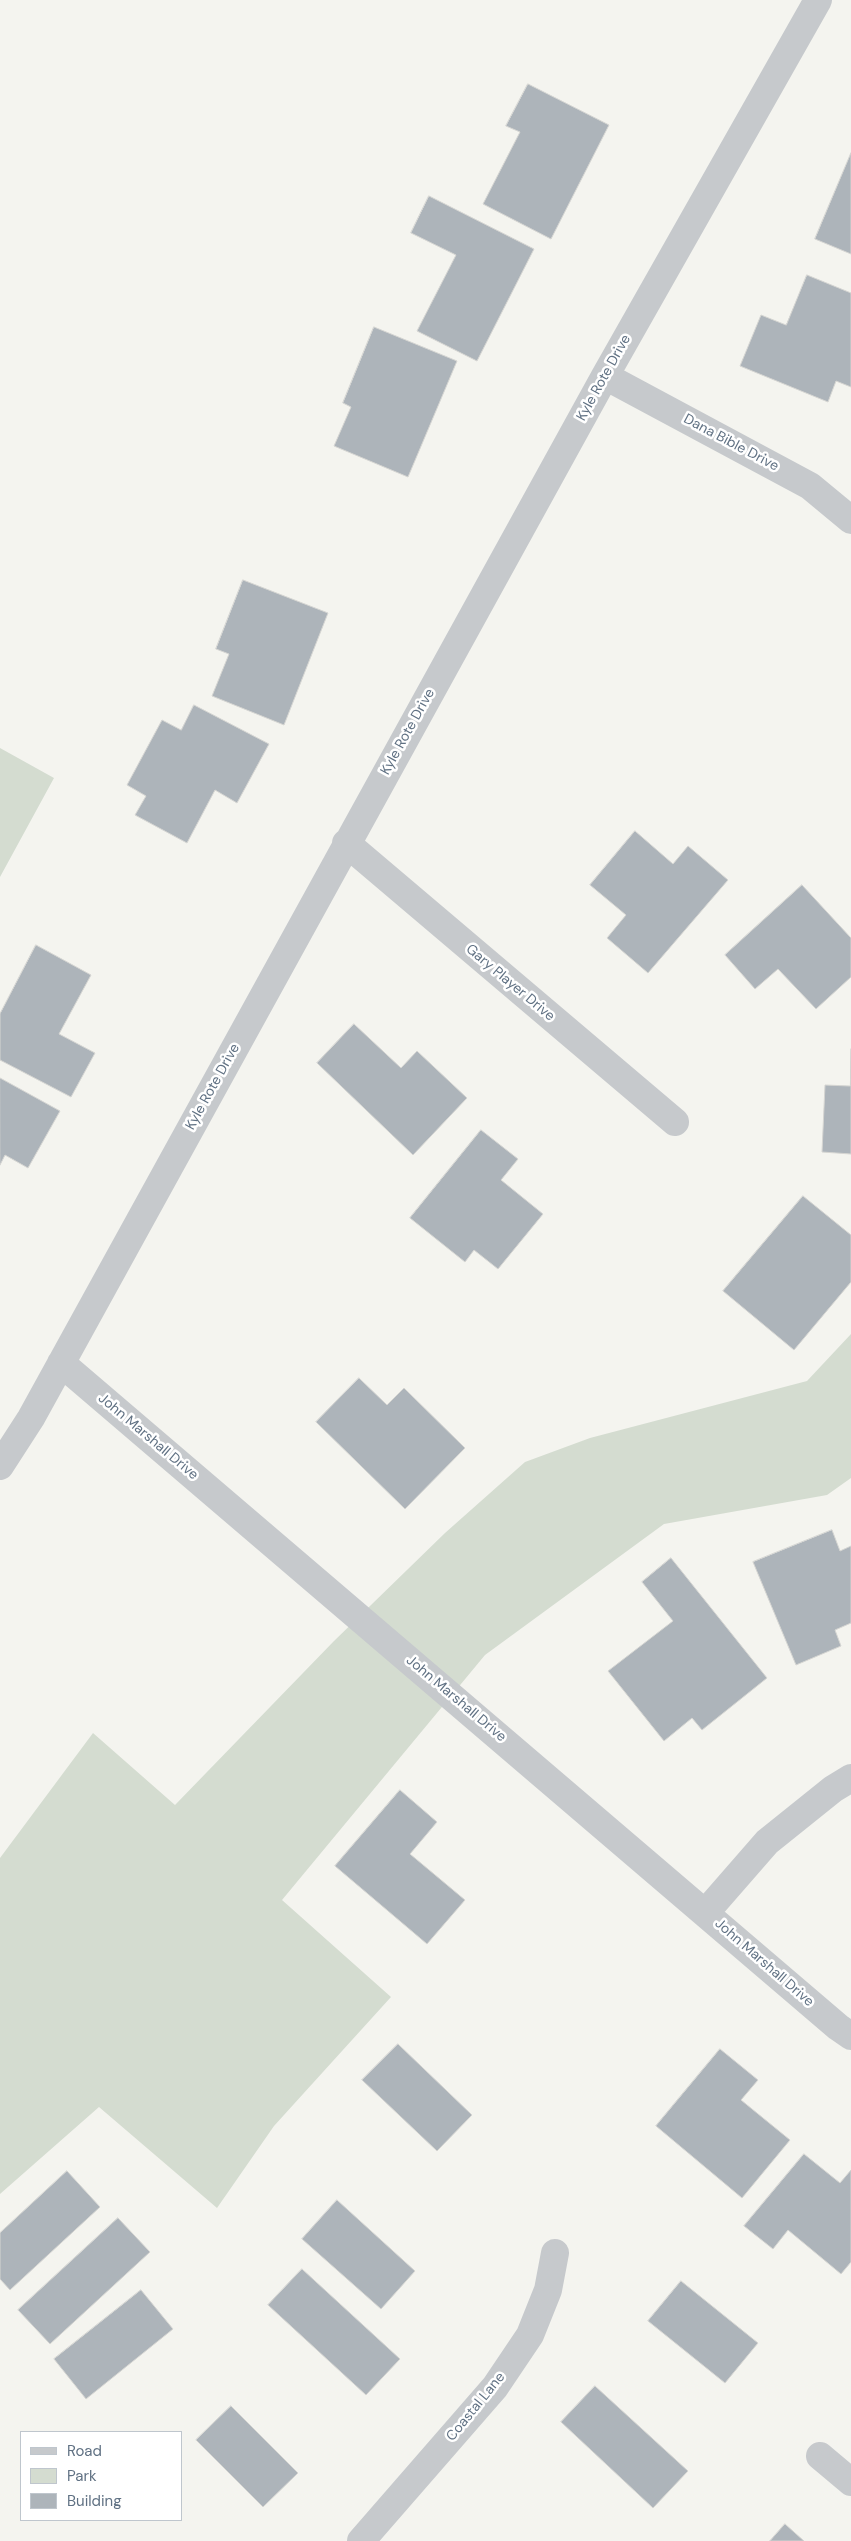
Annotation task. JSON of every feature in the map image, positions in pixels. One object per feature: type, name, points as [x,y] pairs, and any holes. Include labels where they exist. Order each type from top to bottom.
[{"type":"street","name":"Kyle Rote Drive","points":[[0,1466],[31,1418],[62,1363],[346,843],[605,376],[818,0]]},
{"type":"street","name":"Dana Bible Drive","points":[[605,376],[810,486],[851,520]]},
{"type":"street","name":"Gary Player Drive","points":[[346,843],[675,1122]]},
{"type":"street","name":"John Marshall Drive","points":[[62,1363],[706,1912],[838,2027],[851,2036]]},
{"type":"street","points":[[706,1912],[767,1842],[833,1789],[851,1778]]},
{"type":"street","name":"Coastal Lane","points":[[361,2541],[495,2387],[530,2335],[548,2290],[555,2253]]},
{"type":"street","points":[[820,2456],[851,2482]]},
{"type":"green space","points":[[0,748],[54,778],[0,877]]},
{"type":"green space","points":[[851,1334],[851,1478],[827,1495],[664,1524],[485,1655],[282,1900],[391,1997],[274,2126],[217,2208],[99,2107],[0,2194],[0,1858],[93,1733],[175,1805],[334,1641],[445,1533],[525,1462],[590,1438],[807,1381]]},
{"type":"building","points":[[528,84],[609,125],[551,239],[483,204],[520,132],[506,126]]},
{"type":"building","points":[[851,153],[851,254],[815,239]]},
{"type":"building","points":[[429,196],[534,249],[477,361],[417,331],[456,255],[411,233]]},
{"type":"building","points":[[807,275],[851,293],[851,387],[836,381],[828,402],[740,366],[761,315],[786,325]]},
{"type":"building","points":[[374,327],[457,361],[408,477],[334,446],[351,407],[343,403]]},
{"type":"building","points":[[243,580],[328,613],[284,725],[212,696],[229,654],[216,649]]},
{"type":"building","points":[[194,705],[269,744],[237,803],[215,790],[187,843],[135,815],[146,796],[127,785],[162,720],[181,730]]},
{"type":"building","points":[[635,831],[673,864],[688,846],[728,880],[648,973],[607,938],[626,915],[590,885]]},
{"type":"building","points":[[802,885],[851,938],[851,977],[816,1009],[778,969],[755,989],[725,955]]},
{"type":"building","points":[[36,945],[91,975],[59,1034],[95,1053],[71,1097],[0,1060],[0,1014]]},
{"type":"building","points":[[354,1024],[401,1068],[417,1051],[467,1098],[413,1155],[317,1063]]},
{"type":"building","points":[[851,1049],[851,1154],[822,1152],[825,1085],[850,1086]]},
{"type":"building","points":[[0,1078],[60,1111],[28,1168],[5,1155],[0,1165]]},
{"type":"building","points":[[481,1130],[518,1159],[501,1180],[543,1214],[498,1269],[474,1250],[465,1262],[410,1218]]},
{"type":"building","points":[[803,1196],[851,1235],[851,1282],[794,1350],[723,1291]]},
{"type":"building","points":[[359,1378],[387,1405],[404,1388],[465,1448],[405,1509],[316,1422]]},
{"type":"building","points":[[832,1530],[840,1551],[851,1546],[851,1623],[835,1630],[841,1646],[796,1665],[753,1562]]},
{"type":"building","points":[[671,1558],[767,1678],[702,1730],[692,1718],[664,1741],[608,1671],[673,1621],[642,1582]]},
{"type":"building","points":[[400,1790],[437,1822],[410,1854],[465,1900],[427,1944],[335,1866]]},
{"type":"building","points":[[398,2044],[472,2115],[437,2151],[362,2080]]},
{"type":"building","points":[[720,2049],[758,2080],[741,2100],[790,2140],[742,2198],[656,2126]]},
{"type":"building","points":[[804,2154],[840,2183],[851,2170],[851,2262],[841,2274],[788,2230],[773,2249],[744,2226]]},
{"type":"building","points":[[67,2171],[100,2207],[10,2290],[0,2279],[0,2233]]},
{"type":"building","points":[[337,2200],[415,2271],[381,2309],[302,2239]]},
{"type":"building","points":[[118,2218],[150,2252],[50,2344],[18,2310]]},
{"type":"building","points":[[302,2269],[400,2359],[366,2395],[268,2305]]},
{"type":"building","points":[[681,2281],[758,2343],[725,2383],[648,2321]]},
{"type":"building","points":[[141,2290],[173,2329],[86,2399],[54,2359]]},
{"type":"building","points":[[595,2386],[688,2471],[653,2508],[561,2422]]},
{"type":"building","points":[[231,2406],[298,2473],[263,2507],[196,2440]]},
{"type":"building","points":[[785,2524],[804,2541],[770,2541]]}]
